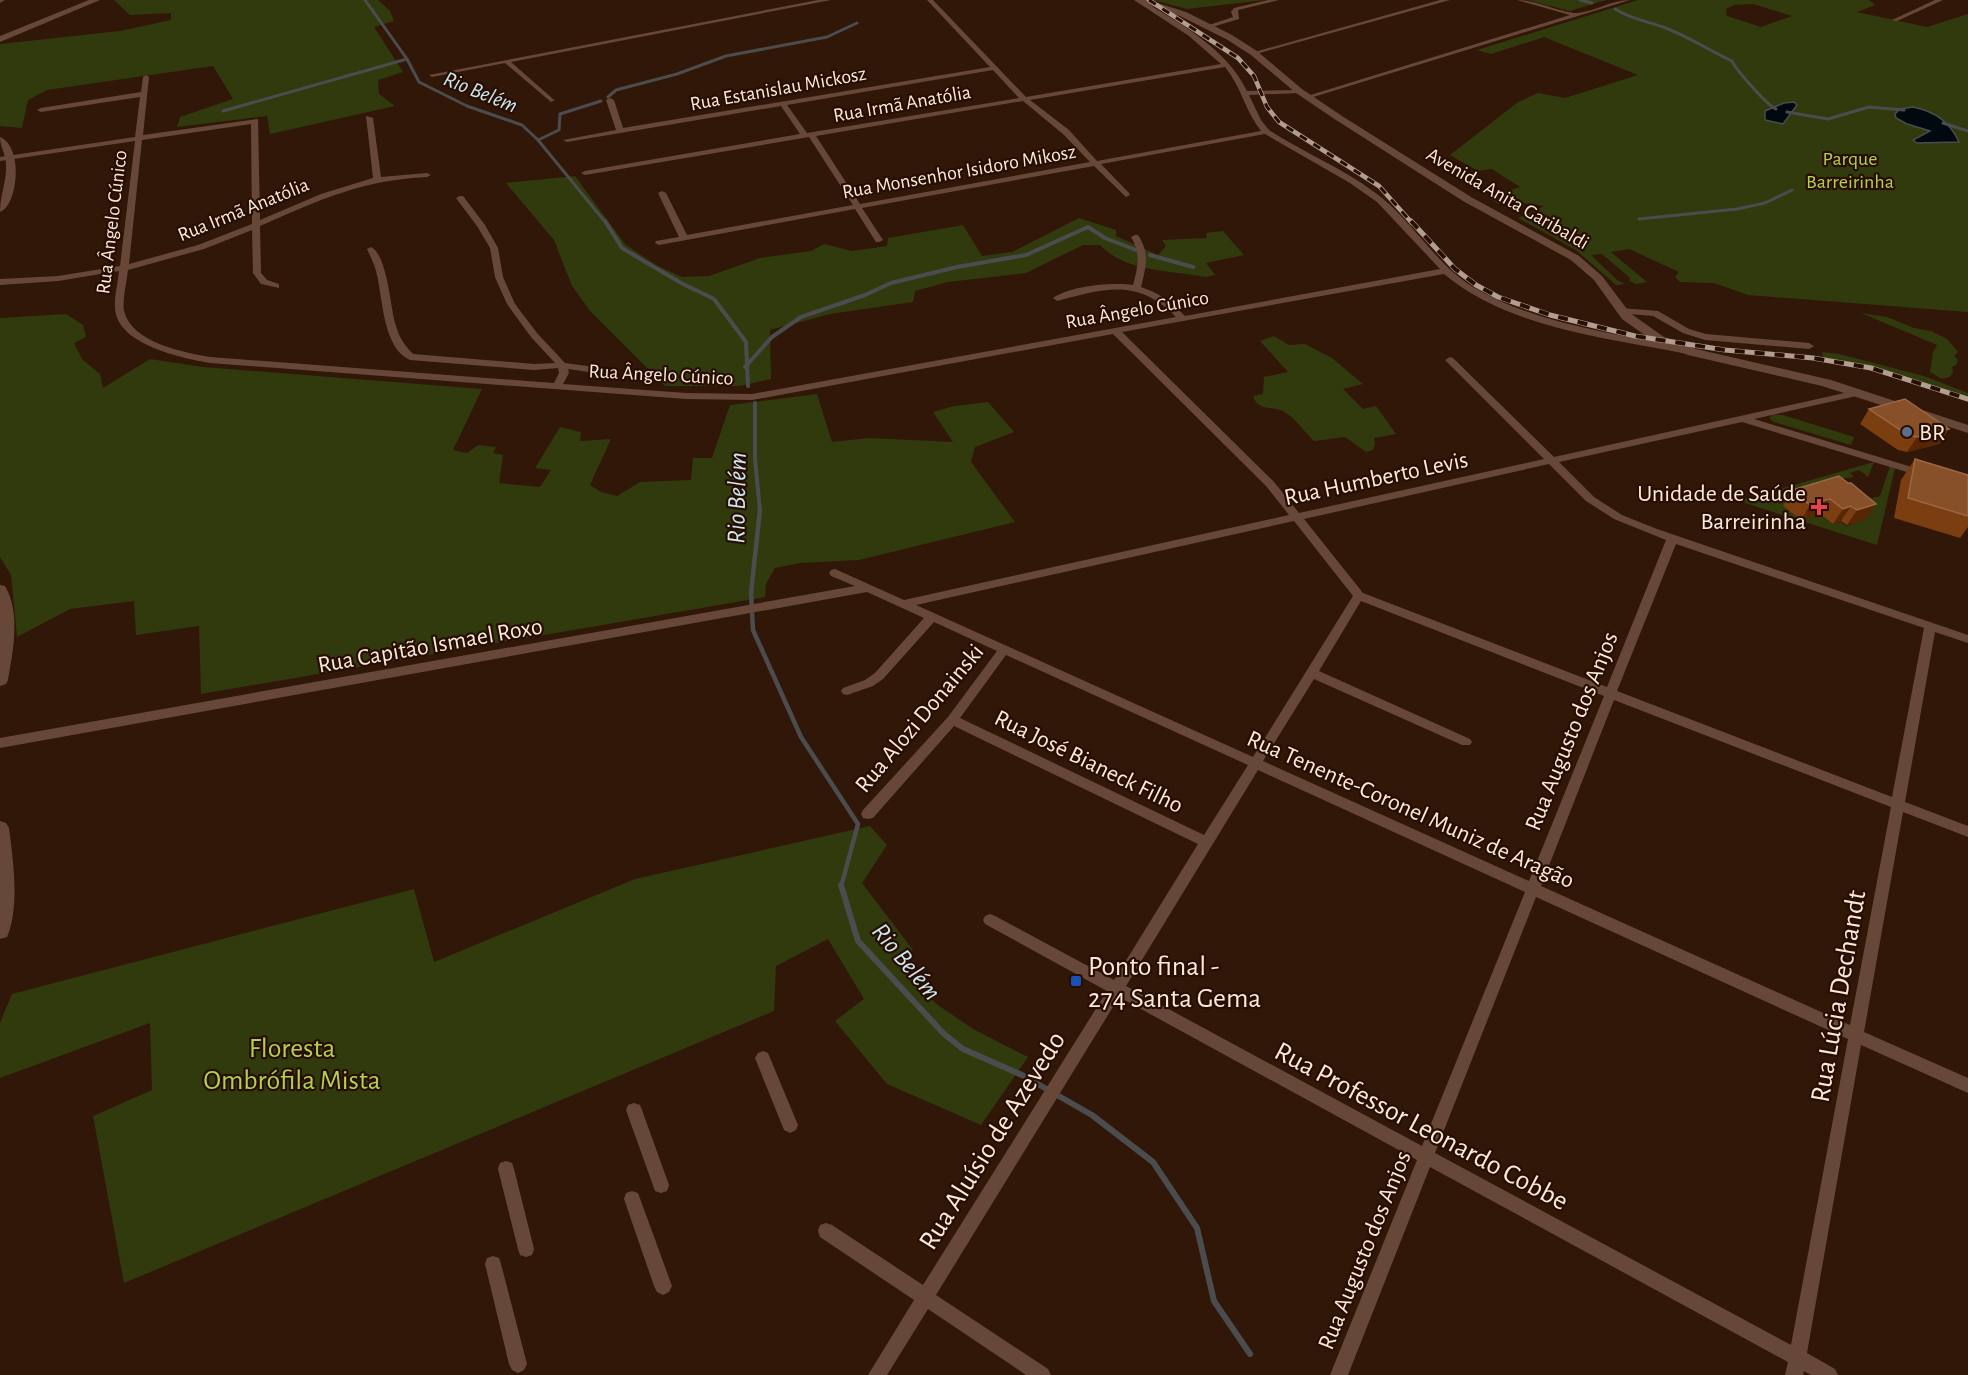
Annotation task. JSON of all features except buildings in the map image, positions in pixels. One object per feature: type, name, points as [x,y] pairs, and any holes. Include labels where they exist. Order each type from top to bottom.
[{"type":"main road","points":[[0,39],[96,0]]},
{"type":"main road","name":"Avenida Anita Garibaldi","points":[[1138,0],[1183,14],[1209,26],[1254,53],[1303,94],[1451,189],[1575,258],[1598,278],[1621,311],[1649,334],[1692,352],[1784,372],[1858,393],[1968,429]]},
{"type":"main road","points":[[0,140],[11,176],[0,209]]},
{"type":"main road","points":[[0,590],[7,622],[7,638],[0,680]]},
{"type":"main road","points":[[0,828],[6,879],[5,904],[0,931]]},
{"type":"street","points":[[432,75],[828,0]]},
{"type":"street","points":[[930,0],[1024,99],[1066,132],[1126,195]]},
{"type":"street","points":[[1138,0],[1185,30],[1235,75],[1258,122],[1266,132],[1378,198],[1445,271],[1479,293],[1529,314],[1577,328],[1692,352]]},
{"type":"street","points":[[1209,26],[1237,18],[1234,12],[1236,9],[1276,0]]},
{"type":"street","points":[[1254,53],[1447,0]]},
{"type":"street","points":[[1520,0],[1577,15]]},
{"type":"street","points":[[1895,20],[1940,0]]},
{"type":"street","points":[[1244,93],[1303,94],[1620,1]]},
{"type":"street","points":[[507,61],[551,100]]},
{"type":"street","name":"Rua Irmã Anatólia","points":[[585,173],[1225,65]]},
{"type":"street","name":"Rua Estanislau Mickosz","points":[[567,140],[995,68]]},
{"type":"street","name":"Rua Ângelo Cúnico","points":[[146,77],[119,300],[123,321],[143,340],[188,356],[236,363],[710,397],[752,397],[1445,271]]},
{"type":"street","points":[[41,110],[144,94]]},
{"type":"street","points":[[610,100],[620,131]]},
{"type":"street","points":[[783,104],[808,136],[879,240]]},
{"type":"street","points":[[369,118],[377,180]]},
{"type":"street","points":[[6,158],[255,121],[257,273],[264,282],[276,285]]},
{"type":"street","name":"Rua Monsenhor Isidoro Mikosz","points":[[659,243],[1266,132]]},
{"type":"street","name":"Rua Irmã Anatólia","points":[[0,282],[50,279],[123,267],[192,250],[256,225],[309,200],[344,188],[377,180],[427,175]]},
{"type":"street","points":[[662,194],[684,238]]},
{"type":"street","points":[[460,198],[481,225],[494,248],[499,277],[511,304],[534,335],[562,365],[564,373],[557,386]]},
{"type":"street","points":[[1134,237],[1142,247],[1144,255],[1137,287]]},
{"type":"street","points":[[371,249],[381,274],[384,298],[391,323],[410,357],[534,367],[562,365],[609,372]]},
{"type":"street","points":[[1058,298],[1097,287],[1137,287],[1157,296],[1183,319]]},
{"type":"street","points":[[1621,311],[1654,313],[1686,331],[1705,337],[1809,346]]},
{"type":"street","points":[[1115,331],[1262,475],[1298,517],[1359,596],[1968,832]]},
{"type":"street","points":[[1450,360],[1578,488],[1602,508],[1635,525],[1672,539],[1968,639]]},
{"type":"street","points":[[540,385],[548,372],[562,365]]},
{"type":"street","name":"Rua Humberto Levis","points":[[903,604],[1858,393]]},
{"type":"street","points":[[1741,418],[1935,477]]},
{"type":"street","name":"Rua Augusto dos Anjos","points":[[1338,1375],[1672,539]]},
{"type":"street","name":"Rua Tenente-Coronel Muniz de Aragão","points":[[835,573],[1968,1086]]},
{"type":"street","name":"Rua Capitão Ismael Roxo","points":[[0,743],[868,588]]},
{"type":"street","name":"Rua Aluísio de Azevedo","points":[[877,1375],[1359,596]]},
{"type":"street","points":[[847,691],[869,684],[879,676],[932,617]]},
{"type":"street","name":"Rua Lúcia Dechandt","points":[[1794,1375],[1930,626]]},
{"type":"street","name":"Rua Alozi Donainski","points":[[868,814],[952,720],[1004,650]]},
{"type":"street","points":[[1312,673],[1466,742]]},
{"type":"street","name":"Rua José Bianeck Filho","points":[[952,720],[1207,842]]},
{"type":"street","name":"Rua Professor Leonardo Cobbe","points":[[990,920],[1829,1375]]},
{"type":"street","points":[[763,1058],[790,1125]]},
{"type":"street","points":[[634,1110],[661,1185]]},
{"type":"street","points":[[506,1169],[526,1249]]},
{"type":"street","points":[[632,1199],[663,1286]]},
{"type":"street","points":[[826,1231],[1042,1375]]},
{"type":"street","points":[[493,1264],[518,1364]]},
{"type":"green space","points":[[114,0],[378,0],[390,11],[394,21],[374,27],[403,72],[378,80],[379,94],[395,106],[270,134],[267,116],[177,127],[180,117],[233,99],[213,66],[47,90],[28,100],[22,128],[0,126],[0,44],[120,31],[171,20],[171,13],[130,15]]},
{"type":"green space","points":[[1153,0],[1265,0],[1187,9]]},
{"type":"green space","points":[[1527,0],[1606,0],[1570,11]]},
{"type":"green space","name":"Parque Barreirinha","points":[[1638,0],[1869,0],[1875,5],[1857,12],[1927,27],[1968,14],[1968,312],[1748,295],[1714,283],[1680,282],[1675,277],[1679,272],[1629,249],[1611,252],[1647,282],[1637,284],[1629,281],[1630,278],[1602,254],[1591,255],[1617,280],[1625,284],[1616,285],[1576,250],[1518,218],[1544,206],[1518,202],[1498,204],[1489,197],[1520,187],[1492,169],[1478,171],[1450,155],[1518,102],[1538,93],[1565,98],[1638,75],[1544,37],[1491,54],[1477,50]],"holes":[[[1753,4],[1792,16],[1761,27],[1727,16],[1726,9],[1734,5]]]},
{"type":"green space","points":[[575,176],[625,244],[656,265],[682,277],[709,276],[760,258],[811,251],[824,244],[852,251],[887,246],[888,238],[963,225],[982,256],[1012,252],[1079,218],[1116,230],[1116,236],[1158,255],[1166,246],[1162,240],[1207,238],[1206,233],[1223,231],[1244,255],[1206,263],[1215,275],[1206,277],[1136,266],[1111,254],[1100,245],[1083,245],[1026,273],[948,282],[915,291],[913,302],[830,314],[770,330],[771,379],[740,386],[665,386],[591,312],[572,286],[554,240],[506,183]]},
{"type":"green space","points":[[1861,313],[1887,317],[1914,328],[1931,331],[1947,339],[1958,352],[1954,356],[1958,360],[1952,367],[1953,372],[1950,377],[1942,379],[1930,372],[1933,352],[1937,345]]},
{"type":"green space","points":[[66,314],[83,325],[86,337],[74,343],[82,359],[100,374],[103,388],[150,359],[203,367],[482,389],[453,450],[467,453],[478,445],[496,447],[493,453],[503,455],[499,483],[540,487],[551,470],[535,468],[560,427],[581,432],[580,441],[611,439],[590,485],[601,492],[617,496],[640,482],[691,480],[693,458],[712,458],[730,405],[817,394],[832,442],[869,438],[953,442],[933,412],[954,406],[988,402],[1014,432],[975,447],[971,462],[1015,522],[859,560],[800,563],[775,568],[766,584],[765,597],[201,694],[199,626],[136,635],[134,601],[70,609],[17,637],[11,575],[0,557],[0,318]]},
{"type":"green space","points":[[1274,336],[1289,345],[1305,344],[1332,358],[1363,384],[1343,389],[1363,409],[1376,406],[1396,434],[1374,438],[1373,450],[1366,452],[1345,437],[1314,441],[1287,413],[1259,405],[1253,396],[1263,394],[1264,377],[1288,372],[1260,341]]},
{"type":"green space","points":[[1822,352],[1839,354],[1924,376],[1968,393],[1968,402],[1879,372],[1831,362],[1823,357]]},
{"type":"green space","points":[[1773,415],[1783,415],[1854,437],[1851,445],[1774,422],[1769,418]]},
{"type":"green space","points":[[1874,462],[1868,477],[1859,470],[1850,473],[1854,477],[1840,479],[1810,497],[1783,506],[1801,520],[1820,514],[1833,524],[1841,522],[1847,526],[1866,519],[1854,509],[1855,502],[1880,496],[1890,466],[1895,468],[1877,545],[1745,503],[1741,500]]},
{"type":"green space","name":"Floresta Ombrófila Mista","points":[[870,826],[887,845],[862,883],[913,950],[901,964],[935,1003],[973,1029],[1028,1057],[981,1125],[887,1084],[835,1021],[864,999],[828,939],[776,966],[774,1011],[124,1283],[93,1116],[152,1090],[150,1023],[0,1078],[0,1023],[12,994],[414,889],[434,962],[635,879]]},
{"type":"shaded area","points":[[1794,102],[1797,105],[1783,124],[1765,120],[1765,111],[1784,103]]},
{"type":"shaded area","points":[[1913,107],[1928,111],[1940,118],[1959,142],[1917,143],[1913,140],[1930,131],[1907,124],[1896,118],[1895,114],[1900,109]]},
{"type":"waterway","name":"Rio Belém","points":[[365,0],[407,59]]},
{"type":"waterway","points":[[1580,0],[1592,3]]},
{"type":"waterway","points":[[1615,9],[1661,26],[1732,61],[1766,102],[1776,109]]},
{"type":"waterway","points":[[608,97],[616,90],[677,74],[726,56],[827,37],[857,23]]},
{"type":"waterway","points":[[223,111],[407,59]]},
{"type":"waterway","name":"Rio Belém","points":[[407,59],[419,82],[467,106],[522,125],[538,140]]},
{"type":"waterway","points":[[538,140],[559,130],[560,114],[601,101]]},
{"type":"waterway","points":[[1787,112],[1828,119],[1869,107],[1904,110]]},
{"type":"waterway","points":[[1943,123],[1968,131]]},
{"type":"waterway","name":"Rio Belém","points":[[538,140],[606,223]]},
{"type":"waterway","points":[[1639,219],[1737,209],[1765,203],[1792,190]]},
{"type":"waterway","name":"Rio Belém","points":[[605,221],[622,248],[681,283],[714,299],[746,342],[747,365]]},
{"type":"waterway","points":[[747,365],[772,337],[801,317],[865,295],[891,283],[957,267],[1026,255],[1088,227],[1105,238],[1136,250]]},
{"type":"waterway","points":[[1150,255],[1193,267]]},
{"type":"waterway","name":"Rio Belém","points":[[747,365],[748,386]]},
{"type":"waterway","name":"Rio Belém","points":[[755,403],[755,459],[760,510]]},
{"type":"waterway","name":"Rio Belém","points":[[760,510],[751,593],[753,630],[801,737],[858,824],[841,886]]},
{"type":"waterway","name":"Rio Belém","points":[[841,886],[858,941],[944,1034],[963,1049],[1022,1075],[1092,1115],[1153,1162],[1197,1228],[1214,1301],[1250,1354]]},
{"type":"railway","points":[[1149,0],[1238,58],[1254,76],[1267,107],[1279,122],[1379,186],[1412,223]]},
{"type":"railway","points":[[1411,221],[1455,269],[1476,285],[1498,297],[1550,315],[1635,336],[1725,350],[1813,358],[1871,368],[1968,399]]},
{"type":"place","name":"BR","points":[[1907,432]]},
{"type":"place","name":"Unidade de Saúde Barreirinha","points":[[1819,507]]},
{"type":"place","name":"Ponto final - 274 Santa Gema","points":[[1076,981]]}]
